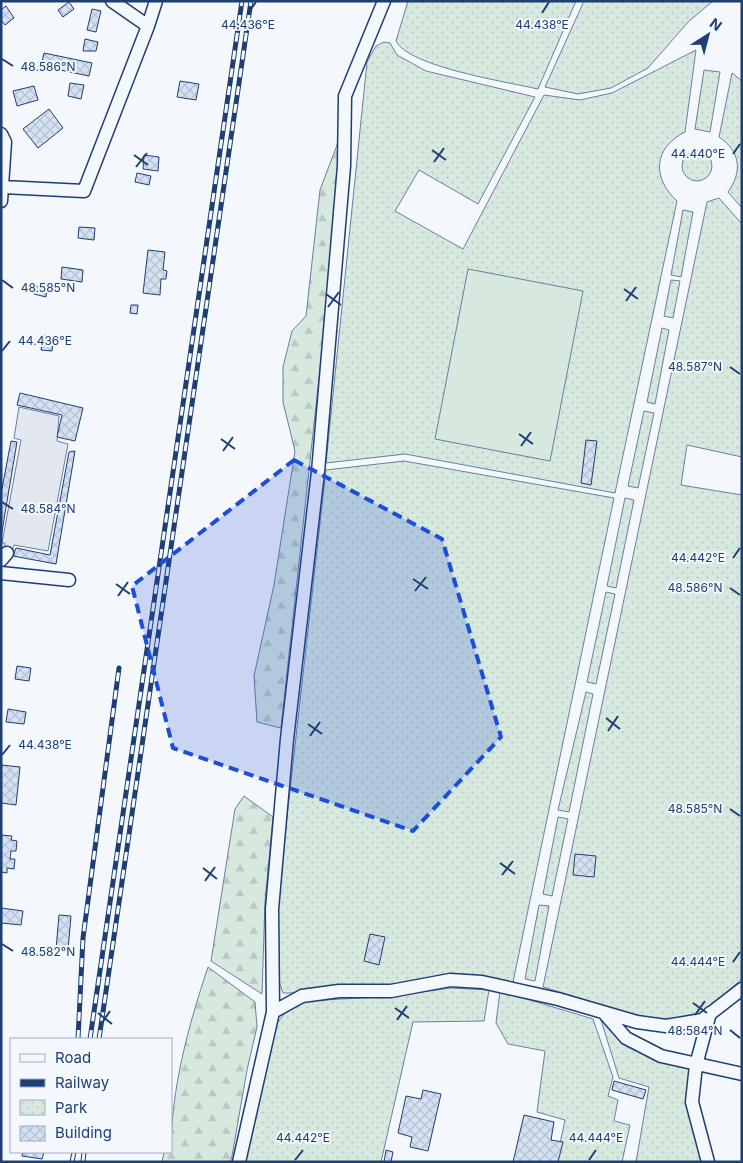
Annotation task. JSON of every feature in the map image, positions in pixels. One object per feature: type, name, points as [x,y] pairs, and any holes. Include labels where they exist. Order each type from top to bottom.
[{"type":"street","points":[[112,1],[148,26]]},
{"type":"street","points":[[3,187],[84,191],[156,1]]},
{"type":"street","points":[[239,1162],[273,1012],[272,909],[287,739],[318,472],[344,166],[345,96],[384,1]]},
{"type":"street","points":[[1,134],[5,142],[1,202]]},
{"type":"street","points":[[1,573],[69,580]]},
{"type":"street","points":[[273,1012],[302,996],[339,991],[390,991],[450,980],[482,982],[558,1000],[605,1014],[666,1026],[702,1020],[742,989]]},
{"type":"street","points":[[708,1162],[692,1102],[696,1065],[710,1013]]},
{"type":"street","points":[[605,1014],[626,1038],[661,1056],[742,1074]]},
{"type":"highlighted area","points":[[294,460],[442,539],[501,737],[413,831],[173,748],[132,586]]},
{"type":"green space","points":[[408,1],[576,1],[538,89],[483,78],[439,66],[405,50],[396,41]]},
{"type":"green space","points":[[584,1],[713,1],[688,22],[648,68],[611,88],[578,94],[545,87]]},
{"type":"green space","points":[[384,42],[390,43],[397,55],[426,71],[535,97],[478,204],[419,170],[395,211],[463,249],[544,95],[580,100],[612,93],[696,50],[685,132],[667,146],[660,164],[663,183],[677,201],[615,493],[405,454],[326,463],[367,62],[376,46]]},
{"type":"green space","points":[[704,70],[720,72],[710,132],[695,129]]},
{"type":"green space","points":[[732,73],[742,81],[742,208],[728,192],[736,177],[737,162],[735,155],[719,137]]},
{"type":"green space","points":[[340,137],[323,341],[281,728],[257,722],[254,676],[274,585],[295,451],[283,402],[283,367],[292,331],[306,316],[320,190]]},
{"type":"green space","points":[[697,151],[703,152],[711,160],[711,172],[703,180],[697,181],[691,180],[683,172],[682,166],[683,160],[691,152]]},
{"type":"green space","points":[[719,198],[742,224],[742,457],[687,445],[681,485],[742,495],[742,979],[704,1012],[666,1021],[635,1015],[543,987],[707,202]]},
{"type":"green space","points":[[683,210],[693,212],[681,277],[671,275]]},
{"type":"green space","points":[[468,269],[583,291],[550,461],[435,439]]},
{"type":"green space","points":[[671,280],[680,281],[673,318],[664,316]]},
{"type":"green space","points":[[662,328],[669,330],[655,404],[647,402]]},
{"type":"green space","points":[[644,411],[654,413],[638,488],[628,486]]},
{"type":"green space","points":[[404,461],[614,498],[513,982],[481,978],[386,987],[323,987],[283,993],[278,979],[277,906],[326,470]]},
{"type":"green space","points":[[625,498],[634,500],[616,588],[607,586]]},
{"type":"green space","points":[[606,592],[615,594],[596,684],[587,682]]},
{"type":"green space","points":[[586,692],[593,694],[569,812],[558,810]]},
{"type":"green space","points":[[244,796],[273,817],[265,902],[262,994],[211,961],[235,809]]},
{"type":"green space","points":[[558,817],[568,819],[552,896],[543,894]]},
{"type":"green space","points":[[539,905],[549,906],[535,981],[525,979]]},
{"type":"green space","points":[[208,967],[255,1002],[257,1027],[230,1162],[162,1162],[164,1153],[172,1153],[172,1128],[177,1082],[194,1012]]},
{"type":"green space","points":[[451,988],[489,990],[484,1021],[413,1022],[381,1162],[245,1162],[275,1026],[288,1009],[308,1001],[393,996]]},
{"type":"green space","points":[[500,991],[593,1019],[613,1077],[608,1096],[618,1100],[614,1121],[630,1125],[622,1162],[556,1162],[565,1120],[537,1112],[545,1051],[508,1044],[496,1023]]},
{"type":"green space","points":[[601,1020],[621,1037],[689,1068],[687,1098],[702,1162],[636,1162],[649,1087],[619,1078]]},
{"type":"shaded area","points":[[19,407],[59,416],[57,441],[68,444],[48,551],[14,545],[11,554],[4,552],[5,543],[2,543],[21,440],[14,438]]},
{"type":"building","points":[[69,2],[74,9],[63,17],[58,10]]},
{"type":"building","points":[[6,6],[14,18],[5,25],[1,20],[1,10]]},
{"type":"building","points":[[92,9],[101,11],[96,32],[87,30]]},
{"type":"building","points":[[85,39],[98,42],[96,51],[83,51]]},
{"type":"building","points":[[44,53],[92,63],[89,76],[41,66]]},
{"type":"building","points":[[180,81],[199,84],[196,100],[177,97]]},
{"type":"building","points":[[70,83],[84,85],[81,99],[68,96]]},
{"type":"building","points":[[34,86],[38,100],[17,106],[13,91]]},
{"type":"building","points":[[49,109],[63,128],[38,148],[23,129]]},
{"type":"building","points":[[144,155],[159,157],[158,171],[143,169]]},
{"type":"building","points":[[137,173],[151,176],[149,185],[135,182]]},
{"type":"building","points":[[79,227],[95,228],[94,240],[78,238]]},
{"type":"building","points":[[148,250],[165,252],[163,270],[167,271],[166,279],[161,279],[160,295],[143,293]]},
{"type":"building","points":[[62,267],[83,270],[82,282],[61,279]]},
{"type":"building","points":[[36,286],[47,288],[46,297],[34,294]]},
{"type":"building","points":[[131,305],[138,305],[137,314],[130,313]]},
{"type":"building","points":[[44,335],[54,337],[52,351],[41,350]]},
{"type":"building","points":[[20,393],[83,408],[75,441],[57,437],[62,415],[17,405]]},
{"type":"building","points":[[586,440],[597,441],[591,485],[581,483]]},
{"type":"building","points":[[11,441],[17,442],[1,537],[1,494]]},
{"type":"building","points":[[75,451],[56,564],[13,556],[16,548],[50,555],[69,452]]},
{"type":"building","points":[[17,666],[31,668],[29,681],[15,679]]},
{"type":"building","points":[[8,709],[26,712],[24,724],[6,722]]},
{"type":"building","points":[[1,765],[20,767],[16,805],[1,803]]},
{"type":"building","points":[[1,835],[12,836],[11,840],[17,841],[16,851],[11,851],[10,859],[15,859],[14,869],[7,868],[7,873],[1,872]]},
{"type":"building","points":[[575,854],[596,856],[594,877],[573,875]]},
{"type":"building","points":[[1,908],[23,911],[21,925],[1,923]]},
{"type":"building","points":[[59,915],[71,916],[68,950],[56,949]]},
{"type":"building","points":[[370,934],[385,937],[379,965],[364,961]]},
{"type":"building","points":[[614,1081],[646,1090],[643,1099],[612,1090]]},
{"type":"building","points":[[423,1090],[441,1094],[428,1151],[410,1147],[412,1137],[398,1133],[406,1096],[421,1099]]},
{"type":"building","points":[[524,1115],[554,1122],[551,1140],[563,1142],[558,1162],[513,1162]]},
{"type":"building","points":[[386,1150],[393,1152],[391,1162],[384,1162]]},
{"type":"building","points":[[23,1153],[44,1153],[42,1159],[22,1156]]},
{"type":"railway","points":[[90,1038],[242,1]]},
{"type":"railway","points":[[99,1038],[251,1]]},
{"type":"railway","points":[[78,1038],[83,938],[119,668]]},
{"type":"railway","points":[[72,1162],[74,1153]]},
{"type":"railway","points":[[83,1162],[84,1153]]}]
